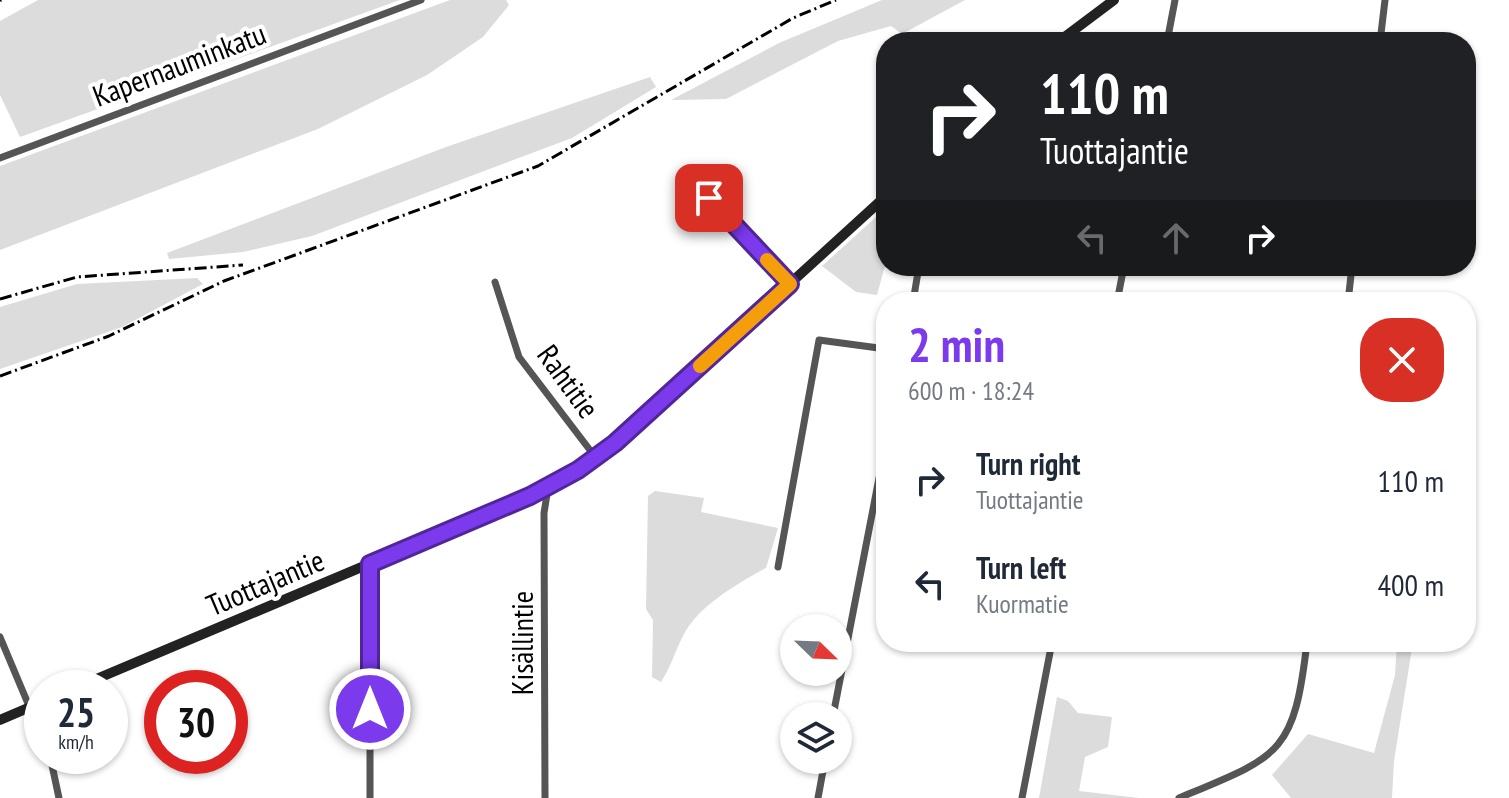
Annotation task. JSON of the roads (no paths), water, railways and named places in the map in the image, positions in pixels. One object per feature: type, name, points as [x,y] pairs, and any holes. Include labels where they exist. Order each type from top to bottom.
[{"type":"street","name":"Kapernauminkatu","points":[[0,158],[421,0]]},
{"type":"street","points":[[1071,32],[1114,0]]},
{"type":"street","points":[[1169,32],[1175,0]]},
{"type":"street","points":[[1381,32],[1385,0]]},
{"type":"street","points":[[709,198],[790,284]]},
{"type":"street","name":"Tuottajantie","points":[[118,670],[548,488],[596,458],[876,205]]},
{"type":"street","name":"Rahtitie","points":[[495,282],[519,357],[596,458]]},
{"type":"street","points":[[778,567],[819,340],[876,348]]},
{"type":"street","name":"Kisällintie","points":[[545,798],[544,513],[548,488]]},
{"type":"street","points":[[836,702],[876,494]]},
{"type":"street","points":[[370,564],[370,798]]},
{"type":"street","points":[[0,637],[24,693]]},
{"type":"street","points":[[1022,798],[1050,652]]},
{"type":"street","points":[[1179,798],[1247,770],[1282,741],[1293,722],[1299,701],[1306,652]]},
{"type":"street","points":[[0,720],[24,710]]},
{"type":"street","points":[[54,774],[59,798]]},
{"type":"street","points":[[818,798],[822,774]]},
{"type":"railway","points":[[0,376],[109,336],[224,281],[538,166],[793,18],[836,0]]},
{"type":"railway","points":[[0,299],[77,277],[243,265]]}]
